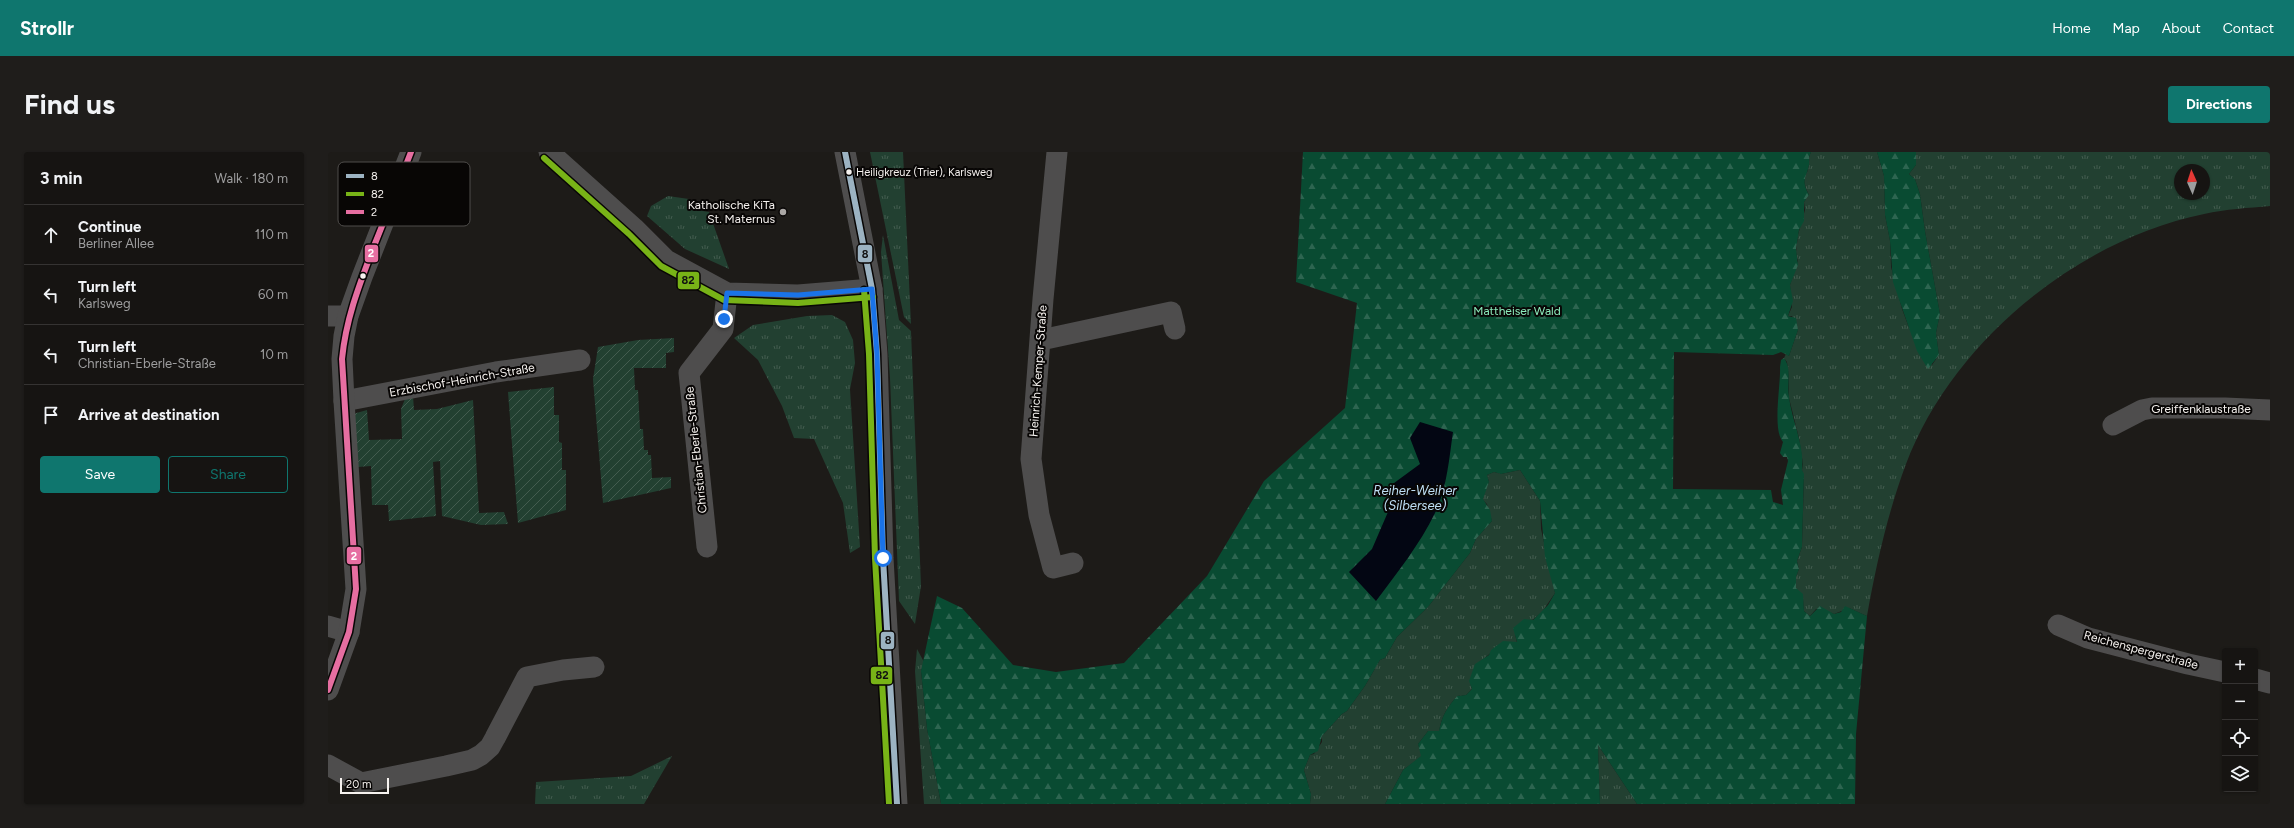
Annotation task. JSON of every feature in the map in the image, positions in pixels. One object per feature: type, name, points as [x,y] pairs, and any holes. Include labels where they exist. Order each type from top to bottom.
[{"type":"street","points":[[407,162],[411,152]]},
{"type":"street","points":[[549,152],[634,228],[666,260],[727,293],[798,295],[872,289]]},
{"type":"street","points":[[845,152],[872,289],[877,354],[883,558],[897,804]]},
{"type":"street","name":"Heinrich-Kemper-Straße","points":[[1057,152],[1043,299],[1031,458],[1038,515],[1053,568],[1073,563]]},
{"type":"street","points":[[328,690],[348,632],[356,589],[338,316],[378,226]]},
{"type":"street","name":"Christian-Eberle-Straße","points":[[707,547],[689,373],[723,329],[727,293]]},
{"type":"street","points":[[1041,340],[1171,312],[1175,329]]},
{"type":"street","name":"Erzbischof-Heinrich-Straße","points":[[344,401],[496,372],[580,360]]},
{"type":"street","name":"Greiffenklaustraße","points":[[2112,425],[2142,410],[2152,408],[2225,408],[2270,410]]},
{"type":"street","name":"Reichenspergerstraße","points":[[2058,625],[2088,638],[2222,671]]},
{"type":"street","points":[[328,626],[348,632]]},
{"type":"street","points":[[328,765],[361,784],[472,760],[490,748],[527,677],[563,670],[594,667]]},
{"type":"street","points":[[2258,680],[2270,683]]},
{"type":"green space","points":[[870,152],[903,152],[911,324],[904,317]]},
{"type":"green space","name":"Mattheiser Wald","points":[[1303,152],[1811,152],[1805,183],[1809,195],[1804,202],[1804,221],[1799,230],[1796,249],[1798,265],[1790,285],[1793,301],[1788,316],[1796,318],[1798,330],[1789,356],[1781,352],[1773,355],[1674,352],[1673,489],[1771,490],[1773,502],[1783,505],[1781,490],[1788,461],[1787,457],[1783,457],[1780,453],[1783,442],[1778,428],[1777,417],[1780,367],[1781,360],[1784,358],[1789,371],[1789,397],[1802,452],[1802,470],[1804,474],[1802,547],[1797,561],[1799,569],[1796,577],[1796,588],[1803,594],[1804,611],[1810,616],[1820,606],[1834,614],[1841,612],[1845,606],[1867,616],[1856,734],[1855,804],[1637,804],[1598,745],[1600,804],[1385,804],[1403,770],[1421,756],[1418,744],[1428,731],[1439,731],[1443,716],[1453,700],[1457,696],[1466,695],[1472,689],[1469,681],[1475,664],[1489,655],[1491,650],[1503,641],[1517,642],[1513,628],[1524,619],[1533,620],[1548,605],[1555,593],[1545,557],[1540,501],[1520,470],[1501,474],[1494,472],[1487,475],[1489,482],[1483,499],[1490,510],[1492,521],[1476,539],[1470,553],[1428,607],[1397,637],[1385,658],[1380,660],[1365,686],[1347,711],[1342,714],[1322,736],[1318,751],[1310,755],[1304,770],[1311,794],[1310,804],[941,804],[927,729],[921,671],[937,596],[962,608],[1013,665],[1056,672],[1124,663],[1207,576],[1264,481],[1345,408],[1357,303],[1296,282]]},
{"type":"green space","points":[[1811,152],[1877,152],[1884,176],[1885,215],[1890,241],[1891,267],[1902,309],[1909,328],[1932,365],[1939,355],[1936,333],[1940,314],[1920,194],[1915,179],[1909,174],[1916,165],[1916,152],[2270,152],[2270,206],[2204,214],[2157,227],[2110,247],[2066,272],[2025,303],[1987,338],[1954,377],[1927,419],[1906,464],[1894,501],[1874,577],[1867,616],[1849,608],[1834,614],[1823,609],[1816,609],[1810,616],[1804,611],[1803,599],[1796,588],[1796,577],[1799,569],[1797,561],[1802,547],[1804,479],[1799,438],[1789,398],[1787,362],[1784,358],[1786,354],[1789,356],[1798,330],[1792,316],[1788,316],[1792,307],[1790,285],[1798,261],[1796,252],[1798,235],[1805,210],[1804,202],[1809,195],[1805,186],[1805,180],[1809,165]]},
{"type":"green space","points":[[1877,152],[1916,152],[1916,165],[1909,174],[1915,179],[1920,194],[1940,314],[1936,333],[1939,355],[1928,369],[1917,351],[1893,282],[1890,241],[1885,215],[1884,176]]},
{"type":"green space","points":[[668,196],[689,199],[697,210],[709,212],[729,269],[685,249],[647,216],[651,206]]},
{"type":"green space","points":[[883,235],[899,320],[911,331],[921,586],[915,624],[899,601],[890,378],[881,252]]},
{"type":"green space","points":[[832,315],[845,322],[853,340],[855,363],[850,389],[860,547],[850,553],[843,503],[814,439],[794,438],[782,406],[758,360],[734,338],[753,325],[807,316]]},
{"type":"green space","points":[[674,338],[674,352],[666,353],[666,368],[634,368],[635,390],[638,390],[640,429],[643,429],[644,450],[648,450],[648,455],[651,455],[652,478],[671,477],[671,488],[603,503],[593,379],[598,347],[638,340]]},
{"type":"green space","points":[[554,387],[554,415],[559,415],[559,442],[562,443],[562,470],[566,470],[566,510],[518,523],[508,392]]},
{"type":"green space","points":[[413,396],[414,410],[437,409],[473,400],[479,513],[504,512],[508,524],[481,525],[442,516],[440,461],[433,462],[436,516],[389,521],[388,505],[372,505],[371,466],[358,467],[353,414],[367,410],[369,440],[402,439],[401,409],[405,399]]},
{"type":"green space","points":[[1520,470],[1540,501],[1541,529],[1555,593],[1542,612],[1515,634],[1517,643],[1508,642],[1500,645],[1476,665],[1471,683],[1472,689],[1466,695],[1457,696],[1453,700],[1443,716],[1439,731],[1428,731],[1418,744],[1422,756],[1403,770],[1385,804],[1310,804],[1311,794],[1304,770],[1310,755],[1314,754],[1322,742],[1322,736],[1342,714],[1347,711],[1365,686],[1380,660],[1385,658],[1397,637],[1428,607],[1470,553],[1476,539],[1492,521],[1487,504],[1482,499],[1489,482],[1487,475],[1494,472],[1501,474]]},
{"type":"green space","points":[[917,649],[924,662],[921,671],[927,729],[941,804],[924,804],[915,671]]},
{"type":"green space","points":[[1598,745],[1637,804],[1600,804]]},
{"type":"green space","points":[[672,756],[644,804],[535,804],[536,782],[631,776]]},
{"type":"water","name":"Reiher-Weiher (Silbersee)","points":[[1420,422],[1453,432],[1445,484],[1439,503],[1429,525],[1408,558],[1376,601],[1349,572],[1372,549],[1391,505],[1390,486],[1420,464],[1410,438]]},
{"type":"transit line","name":"2","points":[[407,162],[411,152]]},
{"type":"transit line","name":"8","points":[[845,152],[872,289],[877,354],[883,558],[897,804]]},
{"type":"transit line","name":"82","points":[[544,158],[629,234],[661,266],[724,300],[798,303],[873,297]]},
{"type":"transit line","name":"2","points":[[328,690],[349,632],[356,589],[342,359],[350,315],[382,226]]},
{"type":"transit line","name":"82","points":[[864,290],[869,354],[875,558],[889,804]]},
{"type":"place","name":"Heiligkreuz (Trier), Karlsweg","points":[[849,172]]},
{"type":"place","name":"Katholische KiTa St. Maternus","points":[[783,212]]},
{"type":"route","points":[[724,319],[727,293],[798,295],[872,289],[877,354],[878,432],[883,558]]}]
